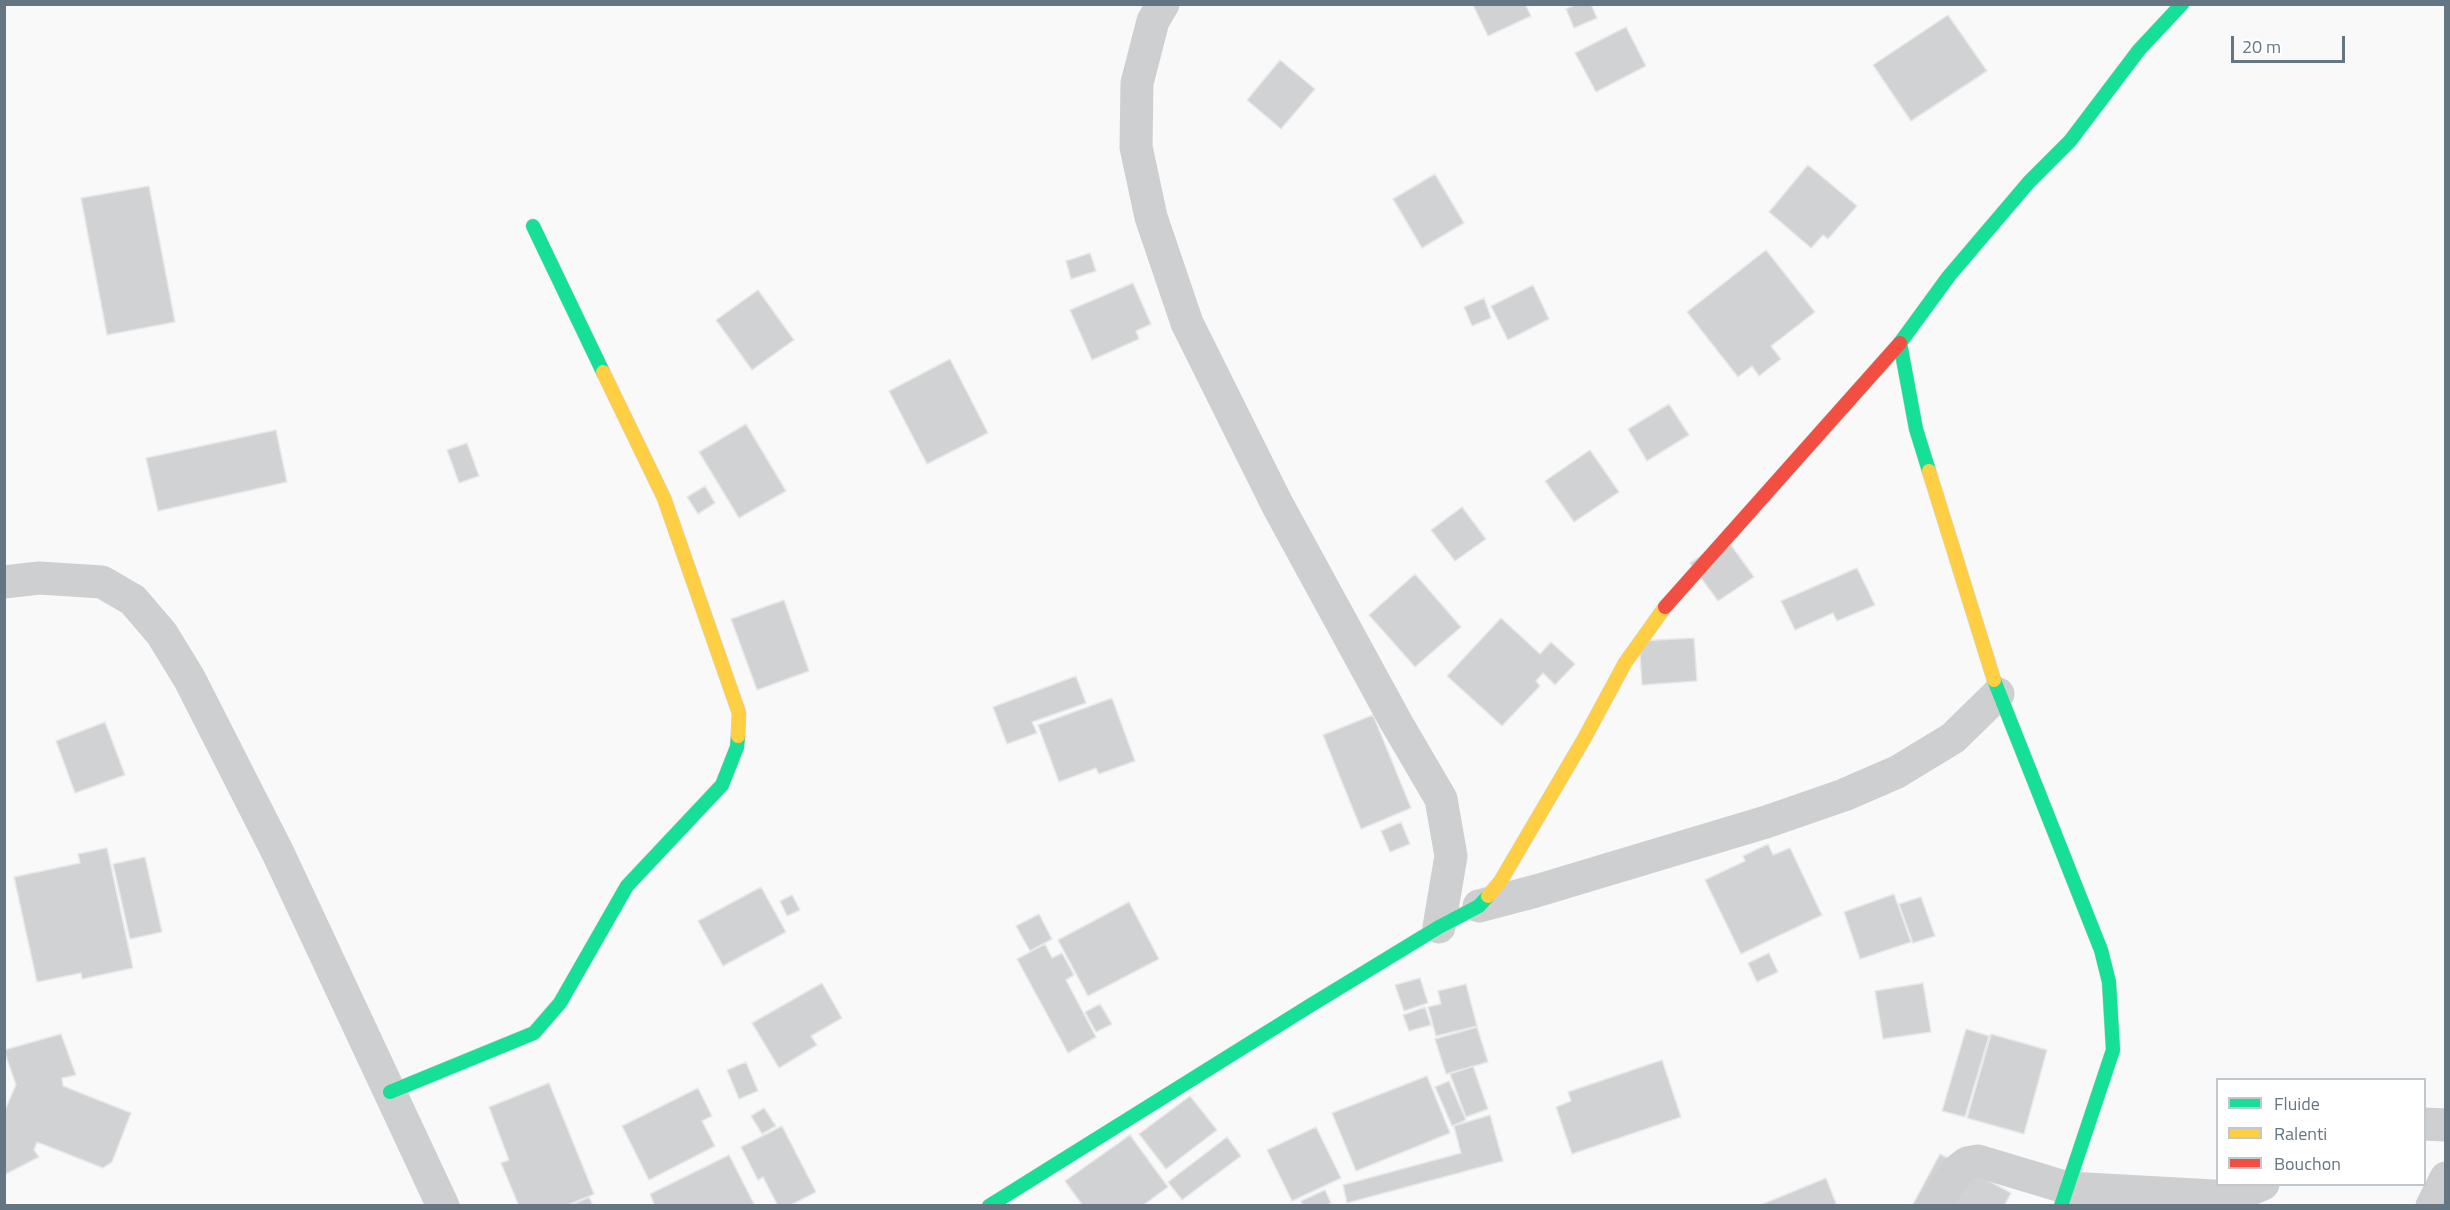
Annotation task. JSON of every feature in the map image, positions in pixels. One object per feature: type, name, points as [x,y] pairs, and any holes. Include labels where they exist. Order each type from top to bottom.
[{"type":"street","points":[[1163,4],[1153,21],[1137,83],[1136,147],[1151,218],[1187,323],[1277,504],[1396,722],[1441,799],[1451,856],[1439,927]]},
{"type":"street","points":[[1479,906],[1500,882],[1584,739],[1625,663],[1673,596],[1900,343],[1948,276],[2029,182],[2070,141],[2139,50],[2182,4]]},
{"type":"street","points":[[390,1092],[534,1034],[560,1003],[627,885],[722,785],[737,747],[739,713],[664,498],[533,226]]},
{"type":"street","points":[[1900,343],[1916,429],[1998,694],[2101,950],[2109,982],[2113,1050],[2064,1197]]},
{"type":"street","points":[[4,582],[39,578],[102,582],[133,600],[162,634],[189,678],[278,853],[443,1206]]},
{"type":"street","points":[[989,1206],[1301,1011],[1439,927],[1479,906],[1766,822],[1844,795],[1897,772],[1953,738],[1998,694]]},
{"type":"street","points":[[2426,1124],[2445,1125]]},
{"type":"street","points":[[1933,1206],[1958,1170],[1967,1163],[1978,1161],[2064,1197],[2232,1197],[2260,1186]]},
{"type":"street","points":[[2432,1206],[2445,1178]]},
{"type":"building","points":[[1525,4],[1531,16],[1488,36],[1473,5]]},
{"type":"building","points":[[1577,4],[1591,4],[1597,18],[1574,28],[1566,9]]},
{"type":"building","points":[[1948,15],[1987,71],[1911,121],[1873,65]]},
{"type":"building","points":[[1626,27],[1646,66],[1596,92],[1575,53]]},
{"type":"building","points":[[1280,60],[1315,89],[1281,129],[1247,100]]},
{"type":"building","points":[[1808,165],[1857,206],[1828,239],[1823,235],[1811,248],[1769,212]]},
{"type":"building","points":[[1435,174],[1464,223],[1422,248],[1393,199]]},
{"type":"building","points":[[149,186],[175,322],[107,335],[81,198]]},
{"type":"building","points":[[1766,250],[1815,312],[1771,346],[1781,359],[1759,376],[1752,366],[1738,377],[1687,312]]},
{"type":"building","points":[[1090,253],[1096,271],[1071,279],[1066,261]]},
{"type":"building","points":[[1133,283],[1151,324],[1136,331],[1139,339],[1092,360],[1070,310]]},
{"type":"building","points":[[1533,285],[1549,319],[1508,340],[1491,306]]},
{"type":"building","points":[[758,290],[794,340],[752,370],[716,320]]},
{"type":"building","points":[[1484,298],[1491,318],[1472,326],[1464,307]]},
{"type":"building","points":[[950,359],[988,433],[927,464],[889,391]]},
{"type":"building","points":[[1669,404],[1689,435],[1647,461],[1628,429]]},
{"type":"building","points":[[746,424],[786,491],[739,518],[699,452]]},
{"type":"building","points":[[276,430],[287,482],[158,511],[146,458]]},
{"type":"building","points":[[467,443],[479,476],[459,483],[447,450]]},
{"type":"building","points":[[1590,450],[1619,492],[1574,522],[1545,481]]},
{"type":"building","points":[[705,486],[715,503],[698,514],[687,497]]},
{"type":"building","points":[[1462,507],[1486,539],[1455,561],[1431,530]]},
{"type":"building","points":[[1726,538],[1754,577],[1718,601],[1690,563]]},
{"type":"building","points":[[1857,568],[1875,605],[1837,621],[1833,613],[1795,630],[1781,601]]},
{"type":"building","points":[[1415,574],[1461,627],[1415,667],[1369,615]]},
{"type":"building","points":[[784,600],[809,671],[757,690],[731,619]]},
{"type":"building","points":[[1501,618],[1540,654],[1551,642],[1575,664],[1555,685],[1543,673],[1536,681],[1540,686],[1502,726],[1447,676]]},
{"type":"building","points":[[1694,638],[1697,681],[1642,685],[1639,641]]},
{"type":"building","points":[[1076,676],[1086,703],[1032,722],[1037,733],[1007,744],[993,707]]},
{"type":"building","points":[[1112,698],[1135,761],[1099,774],[1096,768],[1059,782],[1038,725]]},
{"type":"building","points":[[1373,715],[1411,808],[1361,829],[1323,735]]},
{"type":"building","points":[[105,722],[125,775],[75,793],[56,741]]},
{"type":"building","points":[[1401,822],[1410,844],[1390,852],[1381,831]]},
{"type":"building","points":[[1768,844],[1773,855],[1790,848],[1822,915],[1741,954],[1705,880],[1745,861],[1743,856]]},
{"type":"building","points":[[107,848],[133,968],[82,979],[81,973],[37,982],[14,877],[80,863],[78,854]]},
{"type":"building","points":[[145,857],[162,932],[130,939],[113,864]]},
{"type":"building","points":[[761,887],[786,932],[723,966],[698,921]]},
{"type":"building","points":[[1894,894],[1911,942],[1860,959],[1844,912]]},
{"type":"building","points":[[792,895],[800,910],[787,916],[780,901]]},
{"type":"building","points":[[1921,897],[1935,936],[1913,943],[1899,904]]},
{"type":"building","points":[[1129,902],[1159,959],[1088,996],[1058,940]]},
{"type":"building","points":[[1039,914],[1052,939],[1030,951],[1016,926]]},
{"type":"building","points":[[1045,944],[1052,958],[1062,953],[1074,975],[1066,980],[1096,1037],[1068,1053],[1017,959]]},
{"type":"building","points":[[1769,953],[1778,972],[1757,982],[1748,963]]},
{"type":"building","points":[[1420,978],[1428,1003],[1404,1011],[1395,985]]},
{"type":"building","points":[[822,983],[842,1018],[811,1036],[817,1045],[779,1068],[752,1023]]},
{"type":"building","points":[[1923,983],[1931,1032],[1883,1039],[1875,991]]},
{"type":"building","points":[[1466,984],[1477,1026],[1436,1036],[1428,1007],[1441,1004],[1438,991]]},
{"type":"building","points":[[1100,1004],[1112,1024],[1096,1032],[1085,1012]]},
{"type":"building","points":[[1425,1007],[1431,1025],[1409,1031],[1403,1015]]},
{"type":"building","points":[[1477,1027],[1488,1062],[1446,1074],[1435,1039]]},
{"type":"building","points":[[1966,1029],[1989,1036],[1965,1117],[1942,1111]]},
{"type":"building","points":[[61,1034],[76,1075],[62,1078],[63,1086],[131,1113],[112,1162],[103,1168],[37,1142],[34,1150],[39,1157],[4,1175],[4,1112],[16,1085],[4,1050]]},
{"type":"building","points":[[1991,1034],[2047,1050],[2024,1134],[1967,1118]]},
{"type":"building","points":[[1662,1060],[1681,1117],[1572,1154],[1556,1107],[1571,1101],[1568,1092]]},
{"type":"building","points":[[746,1062],[758,1091],[739,1099],[727,1070]]},
{"type":"building","points":[[1473,1066],[1488,1109],[1466,1117],[1450,1074]]},
{"type":"building","points":[[1427,1076],[1450,1133],[1356,1171],[1332,1113]]},
{"type":"building","points":[[1449,1081],[1466,1120],[1452,1126],[1435,1087]]},
{"type":"building","points":[[549,1083],[594,1194],[566,1206],[519,1206],[501,1163],[509,1160],[489,1107]]},
{"type":"building","points":[[698,1088],[712,1116],[702,1121],[715,1146],[649,1180],[622,1126]]},
{"type":"building","points":[[1190,1096],[1217,1130],[1166,1169],[1139,1134]]},
{"type":"building","points":[[764,1108],[776,1126],[762,1134],[751,1116]]},
{"type":"building","points":[[1490,1115],[1503,1161],[1347,1203],[1343,1185],[1461,1153],[1454,1126]]},
{"type":"building","points":[[782,1126],[816,1192],[789,1206],[778,1206],[763,1177],[758,1180],[741,1147]]},
{"type":"building","points":[[1316,1127],[1341,1178],[1292,1201],[1267,1150]]},
{"type":"building","points":[[1130,1135],[1168,1187],[1142,1206],[1083,1206],[1065,1181]]},
{"type":"building","points":[[1227,1137],[1241,1156],[1182,1200],[1168,1182]]},
{"type":"building","points":[[1940,1154],[2011,1193],[2004,1206],[1912,1206]]},
{"type":"building","points":[[729,1155],[755,1206],[655,1206],[650,1194]]},
{"type":"building","points":[[1826,1178],[1837,1206],[1758,1206]]},
{"type":"building","points":[[1325,1190],[1331,1203],[1326,1206],[1303,1206],[1301,1201]]},
{"type":"building","points":[[589,1197],[593,1206],[570,1206]]},
{"type":"traffic: fast","points":[[1929,471],[1916,429],[1900,343],[1949,276],[2029,182],[2070,141],[2139,50],[2182,4]]},
{"type":"traffic: fast","points":[[533,226],[603,372]]},
{"type":"traffic: fast","points":[[1994,680],[2101,950],[2109,982],[2113,1050],[2061,1206]]},
{"type":"traffic: fast","points":[[390,1092],[534,1033],[560,1003],[627,886],[722,785],[737,747],[738,736]]},
{"type":"traffic: fast","points":[[989,1206],[1311,1005],[1439,927],[1479,906],[1488,896]]},
{"type":"traffic: slow","points":[[603,372],[664,498],[739,713],[738,736]]},
{"type":"traffic: slow","points":[[1929,471],[1994,680]]},
{"type":"traffic: slow","points":[[1488,896],[1500,882],[1584,739],[1625,663],[1665,607]]},
{"type":"traffic: jam","points":[[1665,607],[1900,343]]}]
